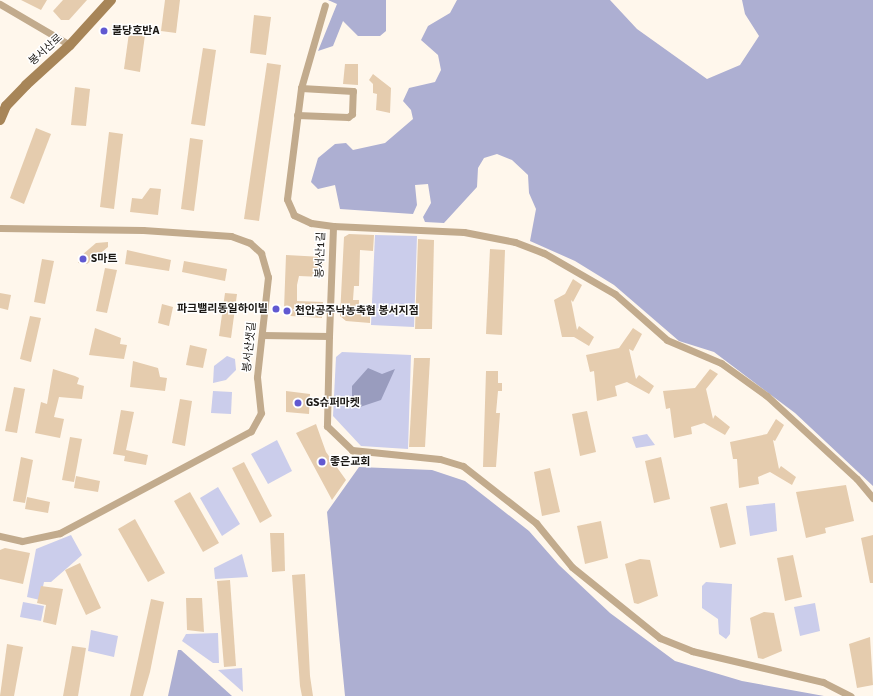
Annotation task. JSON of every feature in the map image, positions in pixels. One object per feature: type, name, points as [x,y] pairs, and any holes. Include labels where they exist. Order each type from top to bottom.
[{"type":"street","name":"봉서산로","points":[[0,110],[22,81],[67,44],[105,0]]},
{"type":"street","name":"봉서산로","points":[[0,120],[6,106],[111,0]]},
{"type":"street","points":[[0,4],[67,44]]},
{"type":"street","name":"봉서산1길","points":[[325,5],[301,88],[287,199],[294,215],[311,223],[333,226],[328,336],[327,426],[352,450],[440,459],[463,466],[536,523],[572,567],[660,638],[692,651],[823,682],[851,696]]},
{"type":"street","points":[[297,115],[348,117],[352,114],[353,90],[301,88]]},
{"type":"street","points":[[333,226],[464,232],[515,242],[544,253],[615,294],[667,340],[721,363],[767,396],[857,479],[873,498]]},
{"type":"street","name":"봉서산샛길","points":[[0,228],[143,230],[231,236],[250,242],[267,265],[257,378],[261,413],[251,431],[60,533],[22,541],[0,536]]},
{"type":"street","points":[[262,335],[328,336]]},
{"type":"shaded area","points":[[328,0],[386,0],[386,31],[380,36],[358,36],[343,21],[333,46],[318,51],[337,4]]},
{"type":"shaded area","points":[[457,0],[610,0],[637,29],[707,79],[740,65],[759,36],[745,14],[742,0],[873,0],[873,486],[795,413],[714,352],[679,341],[614,285],[575,261],[530,241],[536,209],[529,193],[528,175],[512,160],[497,154],[484,158],[478,168],[477,187],[444,223],[425,222],[423,217],[431,203],[428,184],[415,185],[417,205],[413,214],[340,209],[335,185],[318,189],[311,182],[318,158],[335,144],[346,143],[353,150],[385,143],[413,119],[411,110],[403,101],[409,88],[435,82],[441,70],[438,55],[421,40],[428,26],[450,13]]},
{"type":"shaded area","points":[[375,235],[417,236],[414,327],[371,325]]},
{"type":"shaded area","points":[[342,352],[411,355],[408,449],[361,446],[333,416],[336,357]]},
{"type":"shaded area","points":[[227,356],[235,359],[236,370],[226,380],[213,383],[214,366]]},
{"type":"shaded area","points":[[368,368],[382,374],[395,369],[381,400],[360,407],[352,397],[352,386]]},
{"type":"shaded area","points":[[213,391],[232,392],[231,414],[211,413]]},
{"type":"shaded area","points":[[647,434],[655,445],[636,448],[632,437]]},
{"type":"shaded area","points":[[277,440],[292,471],[268,484],[251,454]]},
{"type":"shaded area","points":[[359,467],[432,470],[465,481],[529,531],[559,565],[610,613],[675,661],[742,681],[824,696],[345,696],[327,512]]},
{"type":"shaded area","points":[[218,487],[240,524],[222,536],[200,498]]},
{"type":"shaded area","points":[[775,503],[777,531],[750,536],[746,506]]},
{"type":"shaded area","points":[[71,535],[82,555],[51,582],[44,582],[40,600],[27,597],[36,549]]},
{"type":"shaded area","points":[[242,554],[248,577],[215,579],[214,568]]},
{"type":"shaded area","points":[[706,582],[732,584],[730,634],[726,639],[719,634],[718,619],[702,608],[702,586]]},
{"type":"shaded area","points":[[23,602],[44,606],[41,621],[20,617]]},
{"type":"shaded area","points":[[815,603],[820,631],[800,636],[794,607]]},
{"type":"shaded area","points":[[91,630],[118,636],[114,657],[88,651]]},
{"type":"shaded area","points":[[218,633],[219,663],[213,663],[182,641],[186,634]]},
{"type":"shaded area","points":[[178,650],[181,650],[232,696],[168,696]]},
{"type":"shaded area","points":[[242,668],[243,692],[218,670]]},
{"type":"building","points":[[21,0],[47,0],[41,10]]},
{"type":"building","points":[[63,0],[87,0],[69,20],[61,20],[53,11]]},
{"type":"building","points":[[165,0],[180,0],[176,33],[161,31]]},
{"type":"building","points":[[254,15],[271,17],[266,55],[250,53]]},
{"type":"building","points":[[129,33],[145,35],[140,72],[124,69]]},
{"type":"building","points":[[203,48],[216,50],[205,126],[191,124]]},
{"type":"building","points":[[267,63],[281,65],[259,221],[244,219]]},
{"type":"building","points":[[345,64],[358,64],[358,85],[343,84]]},
{"type":"building","points":[[373,74],[391,88],[390,113],[376,110],[377,94],[373,93],[373,84],[369,80]]},
{"type":"building","points":[[75,87],[90,89],[86,126],[71,125]]},
{"type":"building","points":[[36,128],[51,134],[24,204],[10,198]]},
{"type":"building","points":[[109,132],[123,134],[114,209],[100,207]]},
{"type":"building","points":[[190,138],[203,140],[194,211],[181,209]]},
{"type":"building","points":[[150,188],[161,189],[158,215],[130,212],[132,198],[142,199]]},
{"type":"building","points":[[349,234],[374,235],[373,251],[360,250],[359,286],[354,286],[353,300],[359,300],[359,309],[370,309],[370,323],[346,321],[340,316],[344,237]]},
{"type":"building","points":[[418,239],[434,240],[432,329],[415,329]]},
{"type":"building","points":[[108,242],[108,247],[87,264],[78,263],[82,255],[96,243]]},
{"type":"building","points":[[490,249],[505,250],[502,335],[486,334]]},
{"type":"building","points":[[127,250],[171,260],[169,271],[125,264]]},
{"type":"building","points":[[286,255],[323,257],[322,277],[299,276],[297,285],[297,301],[323,302],[322,318],[291,316],[284,309]]},
{"type":"building","points":[[42,259],[54,261],[45,304],[34,302]]},
{"type":"building","points":[[184,261],[227,269],[225,281],[182,272]]},
{"type":"building","points":[[105,268],[117,270],[107,313],[96,311]]},
{"type":"building","points":[[573,279],[582,285],[573,302],[571,300],[577,330],[579,326],[594,337],[589,346],[574,337],[562,337],[554,300],[565,294]]},
{"type":"building","points":[[0,293],[11,295],[8,310],[0,308]]},
{"type":"building","points":[[225,293],[237,294],[231,338],[219,336]]},
{"type":"building","points":[[162,304],[173,307],[169,326],[158,323]]},
{"type":"building","points":[[30,316],[41,318],[31,362],[20,359]]},
{"type":"building","points":[[95,328],[121,338],[120,344],[127,345],[124,359],[89,355]]},
{"type":"building","points":[[633,328],[642,334],[633,351],[629,349],[636,379],[639,375],[654,386],[649,394],[627,382],[615,386],[617,396],[597,401],[594,371],[590,372],[586,355],[619,348]]},
{"type":"building","points":[[190,345],[207,349],[203,368],[186,365]]},
{"type":"building","points":[[414,358],[430,358],[425,447],[409,447]]},
{"type":"building","points":[[133,361],[158,368],[160,377],[167,378],[165,391],[130,387]]},
{"type":"building","points":[[53,369],[79,378],[77,384],[84,386],[82,399],[59,397],[54,417],[64,419],[60,438],[35,433],[41,402],[47,404]]},
{"type":"building","points":[[710,369],[718,374],[706,389],[713,419],[715,415],[730,427],[725,435],[704,423],[691,427],[692,434],[674,438],[670,408],[666,409],[663,391],[695,388]]},
{"type":"building","points":[[486,371],[498,371],[498,383],[502,383],[502,391],[498,391],[496,413],[500,413],[496,467],[483,467]]},
{"type":"building","points":[[14,387],[25,389],[17,433],[5,431]]},
{"type":"building","name":"GS슈퍼마켓","points":[[286,391],[310,394],[309,414],[286,412]]},
{"type":"building","points":[[180,399],[192,401],[185,446],[172,443]]},
{"type":"building","points":[[121,410],[134,412],[126,450],[148,455],[146,465],[124,461],[125,456],[113,454]]},
{"type":"building","points":[[587,411],[596,452],[580,456],[572,414]]},
{"type":"building","points":[[776,419],[784,425],[775,441],[773,440],[779,469],[781,466],[796,477],[792,485],[770,472],[758,477],[759,484],[739,488],[737,459],[733,459],[730,442],[767,434]]},
{"type":"building","name":"좋은교회","points":[[316,424],[326,452],[346,480],[332,500],[296,433]]},
{"type":"building","points":[[70,437],[82,439],[74,482],[62,480]]},
{"type":"building","points":[[21,457],[33,460],[25,503],[13,501]]},
{"type":"building","points":[[661,457],[670,499],[654,503],[645,461]]},
{"type":"building","points":[[244,462],[272,516],[260,523],[232,468]]},
{"type":"building","points":[[550,468],[560,512],[542,516],[534,472]]},
{"type":"building","points":[[76,476],[100,481],[98,492],[74,488]]},
{"type":"building","points":[[846,485],[854,521],[825,528],[826,533],[806,538],[796,492]]},
{"type":"building","points":[[190,492],[219,543],[203,552],[174,501]]},
{"type":"building","points":[[27,497],[50,502],[48,513],[25,509]]},
{"type":"building","points":[[727,503],[736,544],[720,548],[710,507]]},
{"type":"building","points":[[135,519],[165,573],[148,582],[118,529]]},
{"type":"building","points":[[601,521],[608,558],[585,564],[577,526]]},
{"type":"building","points":[[270,533],[284,533],[285,571],[272,572]]},
{"type":"building","points":[[873,535],[873,583],[870,583],[861,538]]},
{"type":"building","points":[[5,548],[30,553],[23,584],[0,579],[0,550]]},
{"type":"building","points":[[793,555],[802,597],[785,601],[777,558]]},
{"type":"building","points":[[640,559],[650,560],[658,596],[638,604],[634,603],[625,564]]},
{"type":"building","points":[[80,563],[101,608],[86,615],[65,570]]},
{"type":"building","points":[[305,574],[310,676],[313,696],[302,696],[300,686],[292,575]]},
{"type":"building","points":[[230,580],[236,666],[224,667],[217,581]]},
{"type":"building","points":[[41,586],[63,589],[56,625],[43,622],[46,605],[37,603]]},
{"type":"building","points":[[186,598],[202,598],[204,632],[187,630]]},
{"type":"building","points":[[151,599],[164,602],[150,672],[143,696],[130,696]]},
{"type":"building","points":[[764,612],[774,613],[782,651],[763,659],[758,658],[750,618]]},
{"type":"building","points":[[870,637],[873,685],[857,688],[849,644]]},
{"type":"building","points":[[7,644],[23,647],[14,696],[0,696]]},
{"type":"building","points":[[72,646],[86,648],[78,696],[63,696]]},
{"type":"place","name":"불당호반A","points":[[104,31]]},
{"type":"place","name":"S마트","points":[[83,259]]},
{"type":"place","name":"파크밸리동일하이빌","points":[[276,309]]},
{"type":"place","name":"천안공주낙농축협 봉서지점","points":[[287,311]]},
{"type":"place","name":"GS슈퍼마켓","points":[[298,403]]},
{"type":"place","name":"좋은교회","points":[[322,462]]}]
